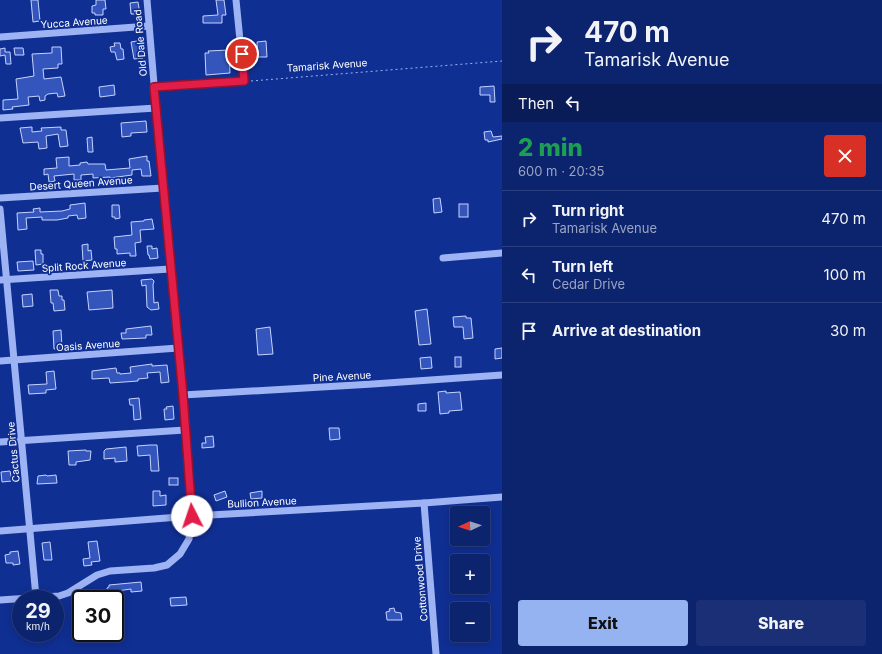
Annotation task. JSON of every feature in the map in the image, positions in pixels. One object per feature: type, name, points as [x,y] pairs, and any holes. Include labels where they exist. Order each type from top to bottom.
[{"type":"street","name":"Old Dale Road","points":[[64,594],[97,575],[110,571],[154,568],[167,565],[180,554],[189,539],[192,516],[183,395],[170,269],[147,0]]},
{"type":"street","points":[[154,87],[244,81],[236,0]]},
{"type":"street","name":"Yucca Avenue","points":[[0,37],[149,26]]},
{"type":"street","points":[[0,118],[156,108]]},
{"type":"street","name":"Desert Queen Avenue","points":[[0,198],[163,188]]},
{"type":"street","name":"Cactus Drive","points":[[0,209],[4,280],[14,360],[35,590]]},
{"type":"street","points":[[443,258],[502,253]]},
{"type":"street","name":"Split Rock Avenue","points":[[4,280],[170,269]]},
{"type":"street","name":"Oasis Avenue","points":[[0,361],[178,348]]},
{"type":"street","name":"Pine Avenue","points":[[183,395],[502,375]]},
{"type":"street","points":[[0,442],[185,430]]},
{"type":"street","name":"Bullion Avenue","points":[[0,531],[192,516],[424,503],[502,497]]},
{"type":"street","name":"Cottonwood Drive","points":[[424,503],[436,654]]},
{"type":"street","points":[[0,600],[12,599]]},
{"type":"path","name":"Tamarisk Avenue","points":[[244,81],[502,61]]},
{"type":"building","points":[[31,0],[38,0],[40,21],[33,22]]},
{"type":"building","points":[[96,0],[105,0],[106,9],[103,9],[103,15],[95,15],[95,13],[92,13],[92,6],[96,5]]},
{"type":"building","points":[[216,0],[224,0],[226,15],[222,15],[222,23],[203,23],[203,16],[218,15]]},
{"type":"building","points":[[138,2],[140,14],[131,14],[130,3]]},
{"type":"building","points":[[137,41],[138,47],[142,47],[143,58],[134,59],[131,42]]},
{"type":"building","points":[[266,41],[267,57],[258,57],[257,42]]},
{"type":"building","points":[[114,43],[120,43],[121,49],[123,49],[124,59],[117,60],[115,52],[111,52],[110,47],[115,46]]},
{"type":"building","points":[[52,47],[61,47],[62,64],[58,64],[58,68],[43,69],[44,79],[61,77],[65,96],[58,97],[57,93],[48,94],[45,96],[45,100],[40,101],[39,96],[28,97],[29,105],[12,107],[13,109],[3,110],[3,100],[18,99],[16,79],[34,76],[32,54],[52,53]]},
{"type":"building","points":[[5,48],[5,52],[10,52],[11,64],[6,64],[5,55],[0,56],[0,49]]},
{"type":"building","points":[[14,48],[23,48],[24,55],[15,55]]},
{"type":"building","points":[[229,50],[230,73],[206,75],[205,53],[209,53],[208,51]]},
{"type":"building","points":[[114,85],[115,95],[100,97],[99,87]]},
{"type":"building","points":[[494,86],[495,102],[490,102],[490,95],[480,95],[480,87]]},
{"type":"building","points":[[146,121],[147,132],[131,133],[131,136],[122,137],[121,123]]},
{"type":"building","points":[[32,127],[32,132],[42,131],[41,128],[61,127],[61,130],[66,130],[68,146],[60,147],[58,134],[46,136],[47,148],[39,149],[38,142],[23,143],[20,128]]},
{"type":"building","points":[[491,131],[493,137],[502,136],[502,139],[488,142],[488,140],[485,140],[484,132]]},
{"type":"building","points":[[92,137],[93,152],[88,152],[87,138]]},
{"type":"building","points":[[147,156],[151,176],[142,176],[141,169],[132,170],[132,175],[110,178],[93,178],[93,174],[81,175],[81,180],[74,180],[74,174],[54,176],[55,181],[49,182],[48,174],[44,175],[44,169],[57,168],[56,158],[69,157],[69,166],[80,165],[80,163],[87,162],[88,164],[105,164],[106,170],[130,168],[129,159]]},
{"type":"building","points":[[440,198],[442,212],[434,213],[433,199]]},
{"type":"building","points":[[85,203],[86,218],[78,219],[77,215],[68,216],[68,218],[57,220],[42,220],[42,217],[26,218],[27,229],[18,230],[17,213],[34,212],[33,209],[40,208],[40,212],[62,211],[70,209],[70,205]]},
{"type":"building","points":[[459,204],[468,204],[468,217],[459,217]]},
{"type":"building","points":[[112,205],[119,205],[120,218],[115,219],[115,217],[112,217]]},
{"type":"building","points":[[152,219],[154,229],[140,230],[141,242],[135,243],[136,256],[130,256],[130,253],[117,254],[114,237],[132,235],[131,222]]},
{"type":"building","points":[[88,244],[88,251],[91,250],[92,260],[83,261],[82,245]]},
{"type":"building","points":[[147,246],[152,246],[152,249],[157,248],[158,258],[150,259]]},
{"type":"building","points":[[35,250],[41,250],[41,254],[43,254],[43,264],[36,265]]},
{"type":"building","points":[[33,261],[34,270],[18,271],[17,262]]},
{"type":"building","points":[[152,279],[154,281],[154,303],[158,302],[159,309],[151,310],[147,307],[146,285],[142,286],[141,280]]},
{"type":"building","points":[[50,290],[58,290],[59,296],[62,296],[62,300],[64,300],[65,310],[54,311],[53,303],[51,303]]},
{"type":"building","points":[[112,290],[113,308],[89,310],[87,292]]},
{"type":"building","points":[[32,294],[33,306],[23,307],[22,295]]},
{"type":"building","points":[[427,309],[431,344],[419,345],[415,311]]},
{"type":"building","points":[[466,316],[466,318],[471,318],[473,338],[464,339],[463,327],[454,327],[453,317]]},
{"type":"building","points":[[151,326],[152,335],[146,335],[146,338],[122,339],[121,333],[126,333],[126,329]]},
{"type":"building","points":[[270,327],[273,354],[258,355],[256,329]]},
{"type":"building","points":[[61,330],[62,348],[54,349],[53,331]]},
{"type":"building","points":[[502,348],[502,358],[495,359],[495,349]]},
{"type":"building","points":[[431,357],[432,368],[421,369],[420,358]]},
{"type":"building","points":[[455,357],[461,357],[461,367],[455,367]]},
{"type":"building","points":[[152,364],[152,366],[167,365],[169,382],[161,383],[160,372],[147,373],[148,378],[138,379],[138,381],[110,383],[109,378],[92,379],[92,371],[116,368],[117,373],[120,374],[131,373],[130,367]]},
{"type":"building","points":[[54,371],[56,389],[46,390],[46,393],[29,394],[28,385],[47,384],[46,372]]},
{"type":"building","points":[[446,391],[446,393],[460,392],[462,410],[449,411],[449,413],[440,414],[438,392]]},
{"type":"building","points":[[139,398],[141,419],[134,420],[133,405],[130,405],[129,399]]},
{"type":"building","points":[[426,403],[426,411],[418,411],[418,404]]},
{"type":"building","points":[[173,406],[174,419],[165,420],[164,409],[167,409],[166,407]]},
{"type":"building","points":[[329,428],[339,428],[340,439],[330,440]]},
{"type":"building","points":[[213,436],[214,447],[202,448],[202,443],[206,443],[205,437]]},
{"type":"building","points":[[157,445],[159,471],[151,471],[150,455],[138,456],[137,446]]},
{"type":"building","points":[[126,447],[127,461],[115,462],[115,458],[104,459],[104,451],[106,449]]},
{"type":"building","points":[[68,451],[91,451],[90,460],[76,462],[76,465],[69,465]]},
{"type":"building","points":[[10,471],[12,481],[2,482],[1,472]]},
{"type":"building","points":[[56,475],[57,483],[37,484],[38,476]]},
{"type":"building","points":[[169,478],[178,478],[178,485],[169,485]]},
{"type":"building","points":[[153,491],[160,491],[160,496],[166,495],[166,505],[153,506]]},
{"type":"building","points":[[225,491],[227,497],[216,501],[214,495]]},
{"type":"building","points":[[262,491],[262,498],[251,499],[250,493]]},
{"type":"building","points":[[97,541],[100,561],[91,562],[92,565],[84,566],[83,559],[90,558],[88,542]]},
{"type":"building","points":[[50,542],[52,560],[44,560],[42,543]]},
{"type":"building","points":[[18,551],[20,564],[13,565],[13,563],[6,563],[5,555],[10,554],[10,552]]},
{"type":"building","points":[[141,582],[142,591],[131,592],[131,589],[107,590],[109,585]]},
{"type":"building","points":[[186,597],[187,605],[171,606],[170,598]]},
{"type":"building","points":[[394,608],[395,612],[401,613],[402,620],[387,620],[386,612],[390,611],[389,609]]},
{"type":"route","points":[[192,516],[183,395],[154,87],[244,81],[242,54]]}]
